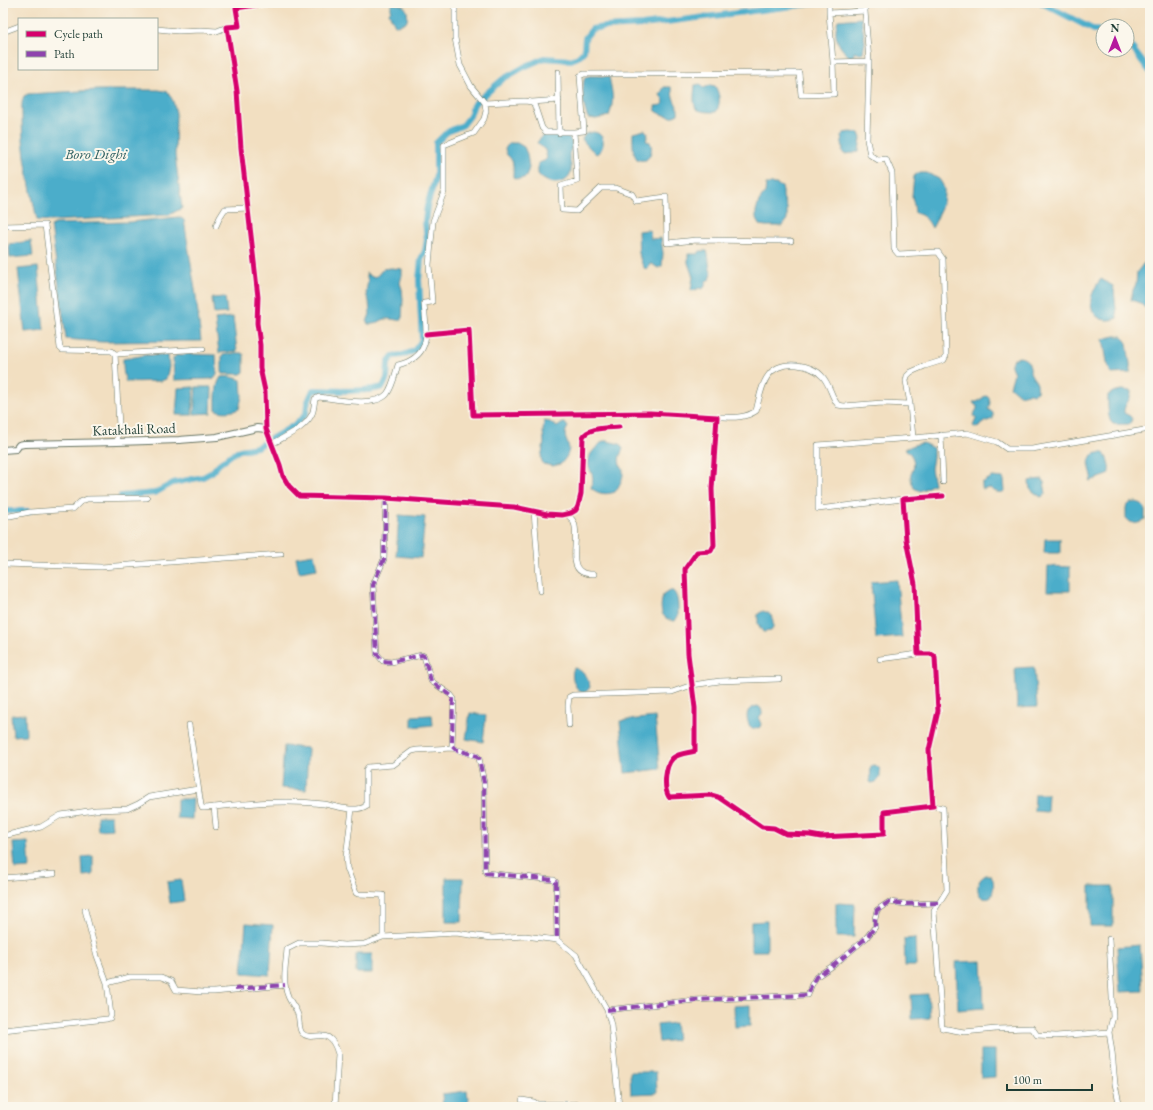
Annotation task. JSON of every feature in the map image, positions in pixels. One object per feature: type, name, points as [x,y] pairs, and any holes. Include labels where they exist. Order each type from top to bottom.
[{"type":"street","points":[[158,29],[178,31],[217,31],[227,27],[239,26],[236,8],[241,5],[269,3]]},
{"type":"street","points":[[272,444],[298,429],[308,421],[313,413],[315,399],[319,397],[363,402],[382,398],[391,387],[398,365],[409,362],[420,354],[425,344],[426,334],[424,303],[432,302],[429,265],[433,221],[444,192],[444,145],[474,133],[484,118],[486,111],[485,103],[471,86],[460,65],[455,38],[455,3]]},
{"type":"street","points":[[532,102],[544,131],[549,133],[559,133],[584,131],[580,76],[584,74],[800,73],[800,95],[834,94],[828,3]]},
{"type":"street","points":[[865,3],[869,61],[867,140],[870,155],[878,160],[886,159],[892,173],[894,249],[898,254],[938,252],[943,259],[946,356],[944,360],[911,372],[907,376],[906,381],[913,438]]},
{"type":"street","points":[[829,13],[865,10]]},
{"type":"street","points":[[3,32],[18,26]]},
{"type":"street","points":[[227,27],[237,91],[241,148],[258,297],[257,323],[260,345],[260,368],[264,391],[266,429],[283,476],[289,486],[299,496],[386,498],[514,507],[547,514],[562,515],[571,513],[576,510],[578,506],[581,494],[583,437],[585,433],[590,430],[619,427]]},
{"type":"street","points":[[832,62],[869,61]]},
{"type":"street","points":[[558,72],[559,133]]},
{"type":"street","points":[[485,103],[559,100]]},
{"type":"street","points":[[574,132],[577,182],[561,186],[562,210],[577,211],[601,188],[616,188],[632,194],[636,201],[666,197],[667,244],[696,240],[791,241]]},
{"type":"street","points":[[216,226],[225,209],[249,208]]},
{"type":"street","points":[[3,226],[45,225],[60,348],[62,350],[112,351],[115,354],[203,349]]},
{"type":"street","points":[[426,334],[469,330],[473,415],[650,414],[717,417],[750,415],[756,411],[761,390],[770,373],[777,367],[787,364],[803,366],[822,376],[838,406],[882,403],[910,404]]},
{"type":"street","points":[[115,354],[119,426],[117,442]]},
{"type":"street","points":[[717,417],[712,489],[714,545],[711,551],[698,552],[685,569],[688,654],[695,708],[695,751],[678,755],[672,759],[668,768],[666,793],[669,797],[711,795],[718,797],[762,827],[774,828],[786,834],[821,837],[884,834],[884,812],[933,806],[943,808],[947,890],[934,911],[942,1028],[964,1032],[1032,1028],[1037,1035],[1056,1036],[1109,1032]]},
{"type":"street","name":"Katakhali Road","points":[[3,450],[16,449],[19,445],[24,444],[179,440],[209,437],[257,428],[266,429]]},
{"type":"street","points":[[943,496],[818,509],[818,445],[968,433],[998,442],[1007,448],[1032,448],[1150,429]]},
{"type":"street","points":[[941,435],[943,482]]},
{"type":"street","points":[[3,516],[30,512],[73,509],[80,502],[87,499],[147,498]]},
{"type":"street","points":[[386,498],[384,559],[372,585],[377,654],[383,661],[390,662],[422,655],[424,656],[431,681],[451,695],[454,699],[452,748]]},
{"type":"street","points":[[903,499],[906,540],[915,584],[918,654]]},
{"type":"street","points":[[534,511],[540,590]]},
{"type":"street","points":[[566,514],[574,521],[576,531],[576,566],[582,572],[594,574]]},
{"type":"street","points":[[3,564],[101,568],[281,554]]},
{"type":"street","points":[[880,659],[918,654],[932,654],[935,657],[938,711],[929,750],[933,806]]},
{"type":"street","points":[[569,725],[569,697],[573,695],[672,692],[692,685],[720,681],[779,679]]},
{"type":"street","points":[[189,725],[202,808],[252,803],[292,802],[324,804],[352,809],[363,808],[366,806],[366,770],[368,767],[394,765],[415,750],[452,748],[475,754],[479,758],[484,783],[485,872],[554,880],[556,882],[557,940]]},
{"type":"street","points":[[3,836],[41,827],[61,815],[95,810],[127,809],[149,797],[198,789]]},
{"type":"street","points":[[214,807],[216,828]]},
{"type":"street","points":[[352,809],[346,857],[347,868],[356,893],[383,895],[383,937]]},
{"type":"street","points":[[3,878],[54,874]]},
{"type":"street","points":[[607,1010],[695,1000],[808,996],[816,977],[834,965],[866,938],[874,926],[874,919],[877,910],[889,902],[906,904],[939,903]]},
{"type":"street","points":[[3,1030],[110,1018],[111,1015],[107,983],[97,956],[85,910]]},
{"type":"street","points":[[335,1107],[338,1054],[329,1038],[324,1035],[308,1036],[302,1033],[298,1013],[288,996],[285,985],[287,949],[299,943],[344,945],[364,944],[383,937],[456,933],[492,938],[525,936],[557,940],[576,955],[607,1010],[611,1024],[617,1106]]},
{"type":"street","points":[[1109,939],[1113,1017],[1109,1032],[1115,1084],[1120,1107]]},
{"type":"street","points":[[107,983],[130,977],[161,977],[171,981],[176,990],[202,992],[285,985]]},
{"type":"street","points":[[522,1100],[537,1104],[572,1104],[610,1107]]},
{"type":"water","points":[[391,4],[405,7],[407,12],[407,21],[398,26],[395,25],[389,13],[391,10]]},
{"type":"water","points":[[861,18],[865,42],[863,52],[860,54],[854,52],[854,55],[850,57],[842,49],[837,40],[836,31],[838,20]]},
{"type":"water","points":[[609,76],[612,100],[609,116],[596,119],[588,118],[586,114],[583,87],[585,77]]},
{"type":"water","points":[[700,84],[704,88],[710,85],[715,86],[719,99],[719,105],[716,112],[696,109],[694,100],[695,85]]},
{"type":"water","points":[[664,87],[671,87],[678,109],[678,114],[672,117],[656,111],[655,106],[662,105],[664,103],[660,95]]},
{"type":"water","name":"Boro Dighi","points":[[99,90],[159,90],[168,92],[173,101],[176,113],[175,155],[182,208],[169,215],[50,221],[37,220],[23,143],[22,101],[24,96],[28,94]]},
{"type":"water","points":[[645,130],[648,133],[646,141],[650,142],[651,152],[646,160],[639,160],[634,153],[633,133]]},
{"type":"water","points":[[593,132],[600,135],[603,142],[602,149],[596,154],[582,139],[585,134]]},
{"type":"water","points":[[844,133],[859,133],[861,138],[859,151],[844,154],[842,152],[841,136]]},
{"type":"water","points":[[545,135],[567,135],[570,138],[572,147],[569,155],[571,166],[570,174],[568,178],[561,182],[549,182],[538,174],[538,163],[547,158],[545,150],[537,143],[541,137]]},
{"type":"water","points":[[509,143],[517,143],[524,147],[527,154],[529,168],[526,177],[516,179],[513,177],[512,162],[505,149]]},
{"type":"water","points":[[918,173],[927,173],[939,179],[944,188],[942,207],[932,228],[925,218],[915,213],[912,196],[914,176]]},
{"type":"water","points":[[766,184],[776,184],[782,187],[783,197],[787,208],[787,220],[782,226],[759,225],[756,218],[756,211],[759,201],[765,193]]},
{"type":"water","points":[[179,217],[184,220],[196,296],[201,341],[102,342],[66,339],[51,226],[55,224],[130,222]]},
{"type":"water","points":[[638,231],[650,231],[651,239],[661,238],[663,253],[662,266],[658,268],[650,264],[648,268],[645,269],[642,265],[639,251]]},
{"type":"water","points":[[31,241],[33,256],[10,258],[9,244]]},
{"type":"water","points":[[700,251],[707,251],[712,274],[710,279],[706,281],[703,289],[700,288],[692,291],[693,277],[688,263],[688,254],[698,254]]},
{"type":"water","points":[[1150,261],[1150,302],[1145,308],[1140,303],[1131,300],[1136,284],[1137,272],[1144,263]]},
{"type":"water","points":[[38,267],[44,330],[25,332],[18,269]]},
{"type":"water","points":[[383,269],[402,269],[400,283],[403,299],[402,320],[385,319],[368,324],[367,322],[370,314],[369,301],[366,292],[368,281],[366,273],[372,277],[377,276]]},
{"type":"water","points":[[1101,279],[1113,286],[1117,318],[1112,320],[1106,320],[1098,317],[1091,305],[1091,299]]},
{"type":"water","points":[[225,297],[227,313],[214,314],[212,298]]},
{"type":"water","points":[[233,317],[237,351],[219,353],[215,319]]},
{"type":"water","points":[[1122,336],[1127,343],[1130,373],[1111,374],[1107,362],[1103,339]]},
{"type":"water","points":[[235,353],[244,354],[244,372],[241,374],[223,374],[223,355]]},
{"type":"water","points":[[146,355],[168,355],[169,367],[166,379],[161,381],[126,382],[123,359]]},
{"type":"water","points":[[177,355],[216,355],[217,374],[214,378],[174,380],[173,358]]},
{"type":"water","points":[[1019,357],[1028,362],[1030,372],[1037,383],[1037,392],[1033,394],[1020,394],[1010,387],[1014,373],[1011,363],[1014,359]]},
{"type":"water","points":[[221,377],[231,377],[241,380],[242,396],[239,409],[228,412],[216,410],[217,388]]},
{"type":"water","points":[[194,387],[192,415],[176,415],[178,388]]},
{"type":"water","points":[[196,387],[212,388],[211,413],[194,414]]},
{"type":"water","points":[[1121,390],[1131,391],[1124,410],[1124,413],[1132,419],[1130,424],[1113,424],[1110,419],[1108,411],[1108,395]]},
{"type":"water","points":[[985,396],[989,397],[990,403],[988,409],[993,413],[993,419],[984,422],[980,427],[976,428],[973,426],[976,419],[974,416],[977,406],[973,402],[977,402]]},
{"type":"water","points":[[544,421],[550,422],[557,427],[565,423],[568,427],[565,435],[569,450],[567,456],[561,464],[553,466],[543,464],[541,458],[544,443]]},
{"type":"water","points":[[603,441],[620,444],[623,449],[619,461],[623,474],[620,485],[615,492],[599,493],[591,488],[593,478],[588,463],[589,459]]},
{"type":"water","points":[[923,443],[933,448],[931,469],[934,484],[920,491],[914,488],[912,483],[911,476],[914,462],[912,456],[905,449]]},
{"type":"water","points":[[1104,453],[1109,464],[1109,472],[1108,475],[1090,481],[1092,476],[1089,465],[1090,460],[1092,455]]},
{"type":"water","points":[[992,477],[1003,478],[1005,491],[999,492],[990,488],[983,489],[982,483]]},
{"type":"water","points":[[1043,479],[1046,494],[1041,497],[1030,489],[1029,481]]},
{"type":"water","points":[[1136,502],[1145,508],[1145,519],[1140,522],[1133,523],[1126,518],[1126,507],[1130,503]]},
{"type":"water","points":[[399,515],[425,517],[421,558],[396,556]]},
{"type":"water","points":[[1045,539],[1060,539],[1060,553],[1044,553]]},
{"type":"water","points":[[314,554],[317,569],[299,572],[296,557]]},
{"type":"water","points":[[1048,566],[1070,567],[1070,591],[1047,591]]},
{"type":"water","points":[[897,580],[902,637],[876,639],[871,582]]},
{"type":"water","points":[[669,591],[673,591],[675,593],[677,599],[678,616],[675,621],[666,618],[663,615],[661,608],[663,595]]},
{"type":"water","points":[[763,611],[772,617],[773,628],[771,631],[763,632],[758,624],[758,614]]},
{"type":"water","points":[[1034,667],[1037,707],[1017,708],[1015,668]]},
{"type":"water","points":[[574,668],[580,670],[587,678],[590,687],[586,691],[579,691],[576,687],[573,677]]},
{"type":"water","points":[[757,706],[762,711],[759,719],[761,724],[760,727],[752,729],[748,723],[747,715],[751,708]]},
{"type":"water","points":[[470,713],[486,715],[483,742],[466,739]]},
{"type":"water","points":[[25,714],[26,735],[13,736],[11,715]]},
{"type":"water","points":[[432,715],[433,725],[412,727],[412,716]]},
{"type":"water","points":[[655,717],[660,769],[625,773],[620,721]]},
{"type":"water","points":[[284,746],[308,748],[306,790],[281,788]]},
{"type":"water","points":[[873,765],[880,769],[880,777],[877,782],[871,783],[871,766]]},
{"type":"water","points":[[1035,794],[1048,794],[1047,812],[1034,811]]},
{"type":"water","points":[[177,799],[193,799],[192,819],[177,818]]},
{"type":"water","points":[[97,816],[111,816],[112,829],[98,830]]},
{"type":"water","points":[[28,842],[30,868],[15,869],[13,843]]},
{"type":"water","points":[[93,856],[93,875],[83,876],[82,857]]},
{"type":"water","points":[[986,875],[991,875],[994,886],[990,898],[981,897],[978,890],[979,881]]},
{"type":"water","points":[[446,878],[463,878],[462,922],[446,922]]},
{"type":"water","points":[[181,880],[184,901],[170,903],[167,882]]},
{"type":"water","points":[[1090,886],[1113,886],[1113,926],[1090,926]]},
{"type":"water","points":[[836,903],[855,904],[854,937],[836,937]]},
{"type":"water","points":[[767,921],[767,951],[751,951],[751,922]]},
{"type":"water","points":[[246,923],[273,925],[270,975],[242,973]]},
{"type":"water","points":[[915,938],[916,966],[905,966],[904,939]]},
{"type":"water","points":[[1140,945],[1143,991],[1120,992],[1117,947]]},
{"type":"water","points":[[356,954],[372,954],[372,973],[356,973]]},
{"type":"water","points":[[982,961],[984,1008],[958,1010],[956,962]]},
{"type":"water","points":[[928,994],[930,1018],[912,1019],[911,995]]},
{"type":"water","points":[[750,1005],[750,1026],[735,1027],[734,1006]]},
{"type":"water","points":[[675,1023],[677,1040],[659,1042],[657,1025]]},
{"type":"water","points":[[981,1050],[995,1050],[995,1077],[981,1078]]},
{"type":"water","points":[[630,1072],[656,1072],[657,1093],[631,1094]]},
{"type":"water","points":[[467,1091],[469,1107],[443,1107],[442,1094]]},
{"type":"waterway","points":[[121,496],[155,493],[173,483],[203,477],[212,472],[219,464],[231,455],[240,450],[257,447],[296,424],[306,414],[307,404],[313,390],[357,391],[383,387],[387,378],[388,362],[393,356],[403,355],[414,351],[422,340],[419,280],[421,259],[425,251],[427,240],[425,221],[427,206],[436,176],[436,143],[447,132],[463,125],[470,116],[474,104],[503,79],[544,58],[571,60],[578,57],[584,51],[585,38],[592,29],[642,25],[817,3]]},
{"type":"waterway","points":[[1042,3],[1095,30]]},
{"type":"waterway","points":[[1135,52],[1150,72]]},
{"type":"waterway","points":[[3,511],[29,511]]},
{"type":"marked path","points":[[386,498],[384,559],[373,585],[377,654],[383,661],[391,662],[422,655],[424,656],[431,681],[453,697],[452,746],[455,749],[479,758],[484,783],[485,871],[486,873],[554,880],[556,882],[557,940]]},
{"type":"marked path","points":[[607,1010],[695,1000],[808,995],[816,977],[834,965],[866,938],[875,927],[877,910],[889,902],[906,904],[939,903]]},
{"type":"marked path","points":[[235,989],[285,985]]},
{"type":"cycle path","points":[[269,3],[236,8],[239,26],[227,27],[237,91],[241,148],[258,297],[257,323],[260,345],[260,368],[265,391],[266,429],[283,476],[289,486],[299,496],[386,498],[514,507],[547,514],[562,515],[571,513],[576,510],[578,506],[581,494],[583,437],[589,431],[619,427]]},
{"type":"cycle path","points":[[426,334],[469,330],[473,415],[650,413],[717,417],[712,489],[714,545],[711,551],[697,552],[685,569],[688,654],[695,708],[695,751],[678,755],[670,761],[666,777],[666,788],[669,797],[711,795],[718,797],[762,827],[774,828],[786,834],[821,837],[884,834],[884,812],[933,806],[929,750],[938,711],[935,657],[932,654],[918,654],[915,584],[906,540],[903,499],[943,496]]}]
